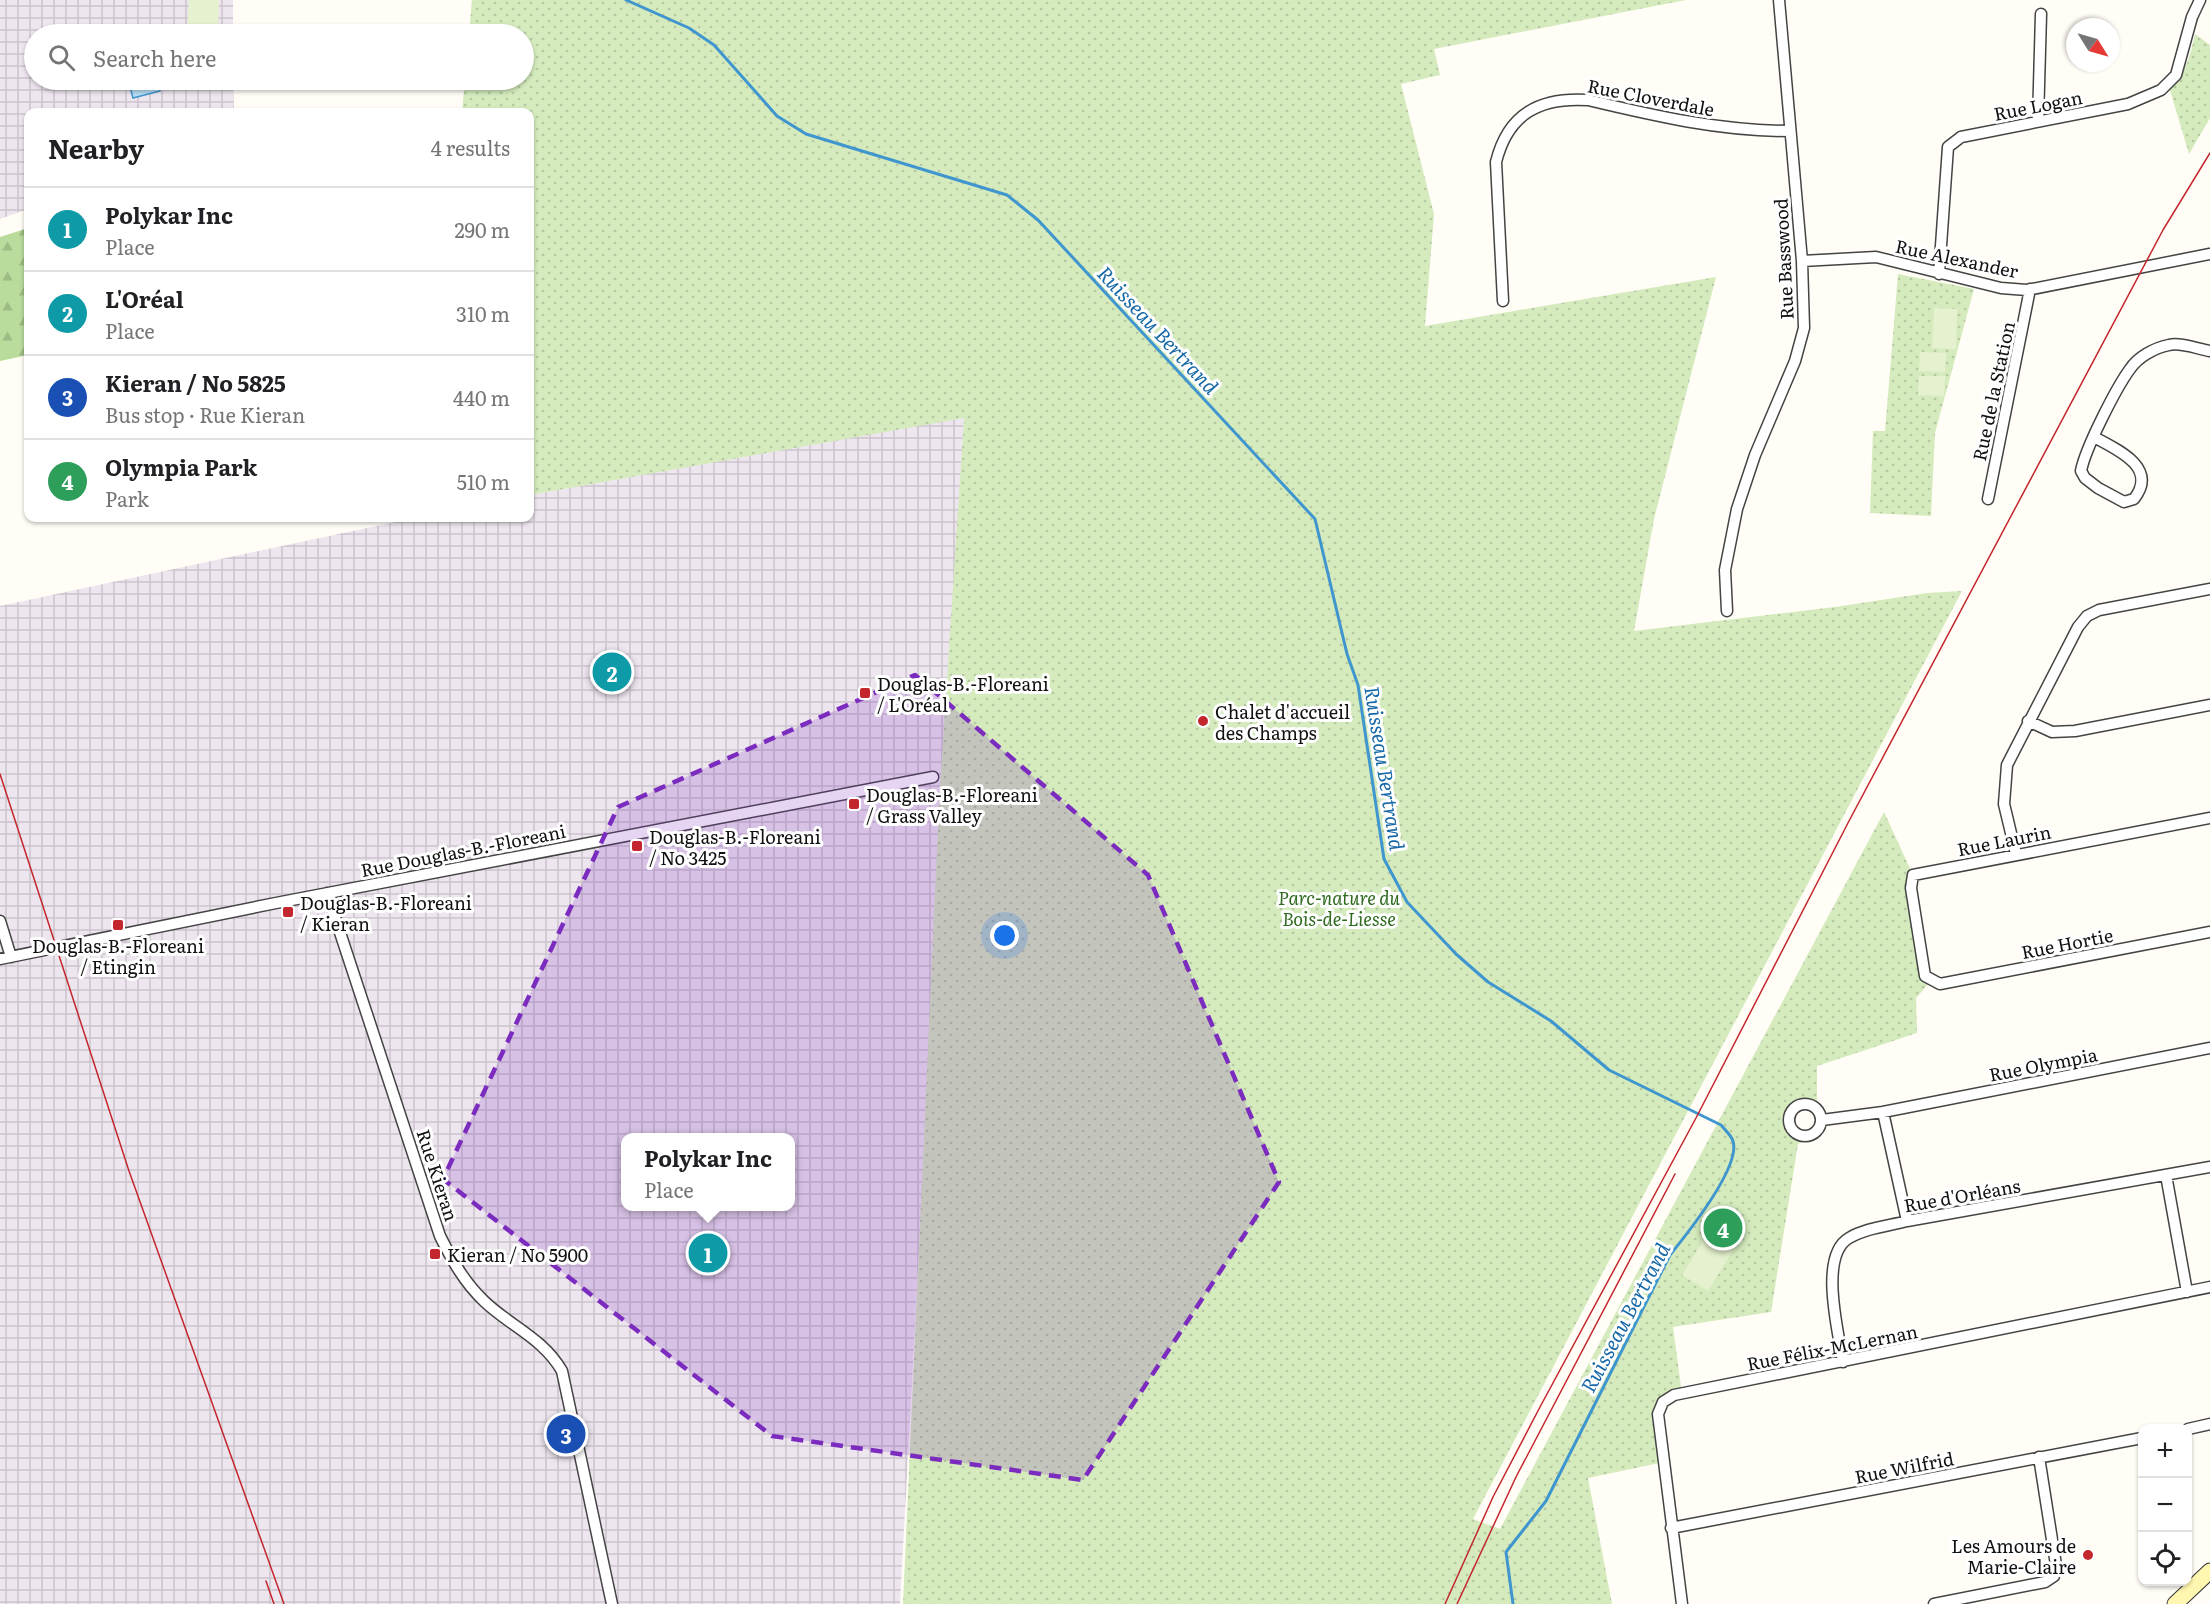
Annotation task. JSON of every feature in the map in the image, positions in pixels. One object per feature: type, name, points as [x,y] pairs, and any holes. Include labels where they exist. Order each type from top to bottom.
[{"type":"main road","points":[[2175,1604],[2210,1571]]},
{"type":"street","name":"Rue Basswood","points":[[1727,611],[1725,570],[1737,509],[1755,455],[1795,361],[1804,328],[1802,261],[1779,0]]},
{"type":"street","name":"Rue Logan","points":[[1939,274],[1948,147],[1960,137],[2128,104],[2161,90],[2176,75],[2192,17],[2200,0]]},
{"type":"street","points":[[2038,121],[2041,14]]},
{"type":"street","name":"Rue Cloverdale","points":[[1503,301],[1496,162],[1501,142],[1525,113],[1540,105],[1569,99],[1587,100],[1706,126],[1751,131],[1790,131]]},
{"type":"street","name":"Rue Alexander","points":[[1802,261],[1876,257],[2001,288],[2030,289],[2210,254]]},
{"type":"street","name":"Rue de la Station","points":[[1988,500],[2030,289]]},
{"type":"street","points":[[2094,437],[2127,455],[2137,464],[2140,488],[2134,500],[2124,502],[2085,478],[2081,471],[2094,437],[2130,369],[2146,354],[2170,344],[2210,351]]},
{"type":"street","points":[[2016,854],[2007,823],[2004,786],[2007,765],[2078,627],[2087,616],[2100,610],[2210,590]]},
{"type":"street","points":[[2028,721],[2052,732],[2075,731],[2210,705]]},
{"type":"street","name":"Rue Douglas-B.-Floreani","points":[[5,958],[327,893],[933,777]]},
{"type":"street","name":"Rue Laurin","points":[[1931,981],[1924,970],[1911,888],[1913,875],[2210,818]]},
{"type":"street","name":"Rue Kieran","points":[[327,893],[440,1236],[456,1267],[470,1286],[485,1302],[542,1344],[554,1356],[562,1371],[612,1604]]},
{"type":"street","points":[[0,921],[5,958]]},
{"type":"street","name":"Rue Hortie","points":[[1931,981],[1940,984],[2210,932]]},
{"type":"street","name":"Rue Olympia","points":[[1822,1120],[1883,1112],[2210,1048]]},
{"type":"street","points":[[1883,1112],[1906,1221]]},
{"type":"street","name":"Rue d'Orléans","points":[[1843,1362],[1831,1281],[1838,1251],[1846,1239],[1861,1232],[1906,1221],[2210,1167]]},
{"type":"street","points":[[2166,1175],[2187,1292]]},
{"type":"street","name":"Rue Félix-McLernan","points":[[1682,1604],[1658,1414],[1663,1402],[1674,1395],[2210,1287]]},
{"type":"street","points":[[2192,1429],[2210,1424]]},
{"type":"street","name":"Rue Wilfrid","points":[[1671,1528],[2138,1439]]},
{"type":"street","points":[[1934,1604],[2045,1582],[2054,1576],[2056,1565],[2039,1457]]},
{"type":"highlighted area","points":[[915,675],[1148,875],[1279,1182],[1083,1480],[772,1436],[443,1179],[618,807]]},
{"type":"shaded area","points":[[0,0],[233,0],[233,24],[24,24],[24,90],[233,90],[234,108],[24,108],[24,210],[0,219]]},
{"type":"shaded area","points":[[964,417],[900,1604],[0,1604],[0,606],[395,522],[534,522],[534,494]]},
{"type":"green space","points":[[189,0],[219,0],[218,24],[188,24]]},
{"type":"green space","name":"Parc-nature du Bois-de-Liesse","points":[[472,0],[1686,0],[1434,49],[1440,75],[1401,84],[1434,214],[1425,326],[1716,277],[1654,519],[1634,631],[1835,607],[1927,593],[1962,591],[1473,1519],[1500,1529],[1884,812],[1913,875],[1931,981],[1916,998],[1917,1033],[1817,1066],[1817,1108],[1806,1103],[1798,1105],[1792,1111],[1790,1119],[1795,1134],[1803,1136],[1815,1133],[1798,1144],[1771,1312],[1673,1327],[1682,1394],[1674,1395],[1657,1416],[1664,1462],[1588,1478],[1612,1604],[903,1604],[939,803],[964,418],[534,494],[534,108],[462,108],[464,90],[534,90],[534,24],[470,24]]},
{"type":"green space","points":[[2195,34],[2210,45],[2210,118],[2189,154],[2169,87],[2184,69]]},
{"type":"green space","points":[[24,229],[24,356],[0,361],[0,237]]},
{"type":"green space","points":[[1898,274],[1974,289],[1935,433],[1931,516],[1870,513],[1873,431],[1885,431]]},
{"type":"green space","points":[[1934,308],[1957,309],[1956,349],[1932,348]]},
{"type":"green space","points":[[1920,352],[1946,353],[1945,372],[1919,371]]},
{"type":"green space","points":[[1919,376],[1945,376],[1944,396],[1918,395]]},
{"type":"green space","points":[[1709,1231],[1735,1247],[1708,1291],[1682,1275]]},
{"type":"water","points":[[131,90],[160,90],[160,91],[133,98]]},
{"type":"waterway","name":"Ruisseau Bertrand","points":[[626,0],[689,28],[714,45],[777,116],[806,134],[1007,195],[1038,220],[1315,519],[1347,654],[1358,685],[1384,859],[1407,902],[1456,954],[1488,982],[1551,1021],[1609,1070],[1721,1125],[1732,1139],[1733,1153],[1721,1183],[1700,1217],[1670,1255],[1546,1501],[1506,1552],[1513,1604]]},
{"type":"tram line","points":[[1445,1604],[1493,1497],[1540,1407],[1696,1118],[1849,821],[2163,230],[2210,153]]},
{"type":"tram line","points":[[0,774],[129,1171],[284,1604]]},
{"type":"tram line","points":[[1457,1604],[1516,1477],[1675,1174]]},
{"type":"tram line","points":[[266,1581],[274,1604]]},
{"type":"place","name":"L'Oréal","points":[[612,672]]},
{"type":"place","name":"Douglas-B.-Floreani / L'Oréal","points":[[865,693]]},
{"type":"place","name":"Chalet d'accueil des Champs","points":[[1203,721]]},
{"type":"place","name":"Douglas-B.-Floreani / Grass Valley","points":[[854,804]]},
{"type":"place","name":"Douglas-B.-Floreani / No 3425","points":[[637,846]]},
{"type":"place","name":"Douglas-B.-Floreani / Kieran","points":[[288,912]]},
{"type":"place","name":"Douglas-B.-Floreani / Etingin","points":[[118,925]]},
{"type":"place","name":"Olympia Park","points":[[1723,1228]]},
{"type":"place","name":"Polykar Inc","points":[[708,1253]]},
{"type":"place","name":"Kieran / No 5900","points":[[435,1254]]},
{"type":"place","name":"Kieran / No 5825","points":[[566,1434]]},
{"type":"place","name":"Les Amours de Marie-Claire","points":[[2088,1555]]}]
